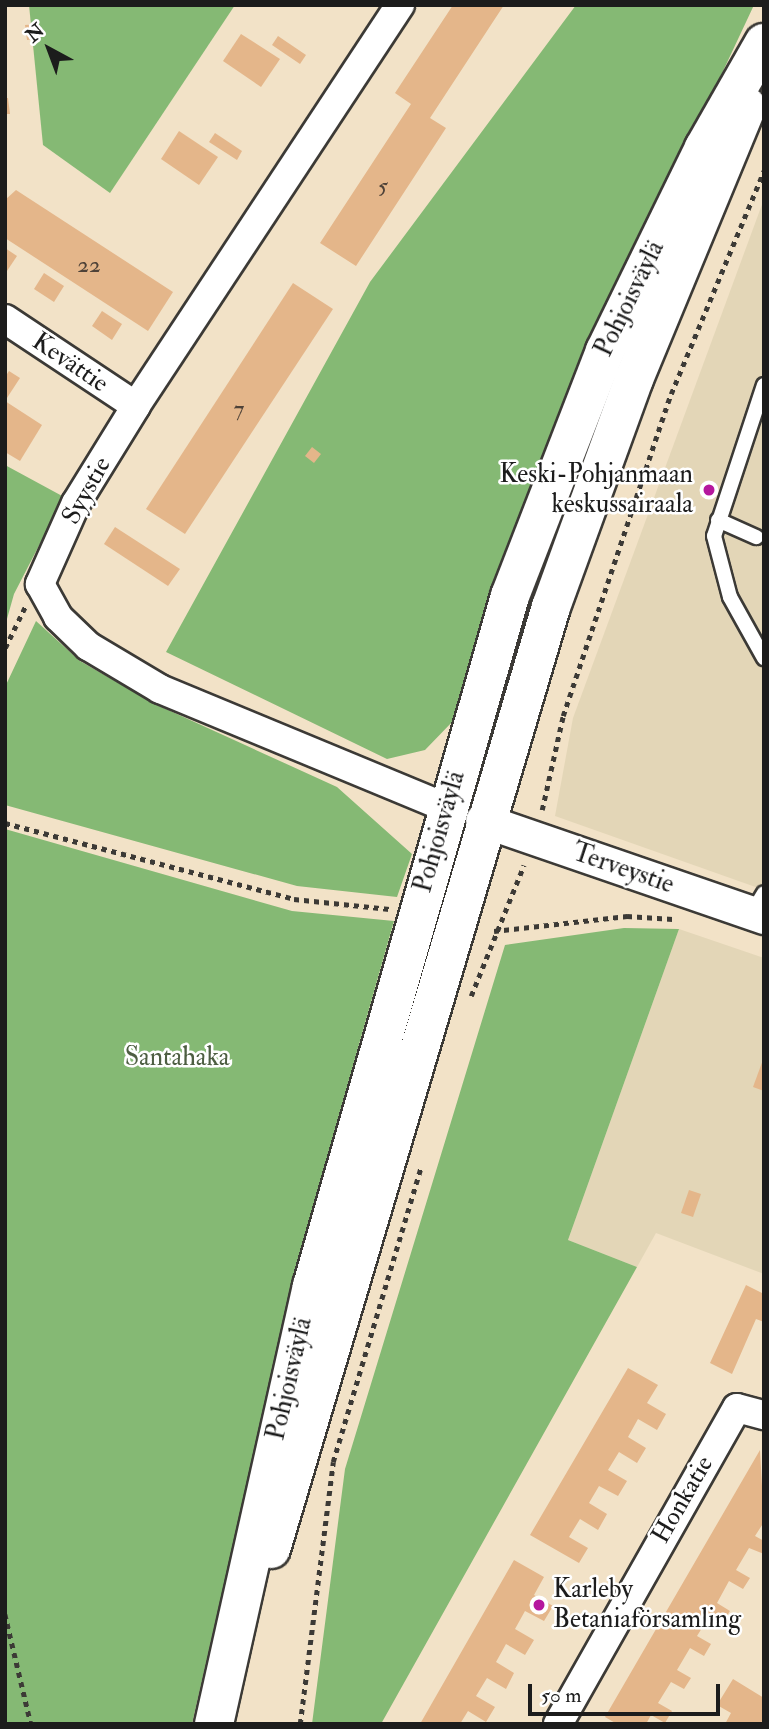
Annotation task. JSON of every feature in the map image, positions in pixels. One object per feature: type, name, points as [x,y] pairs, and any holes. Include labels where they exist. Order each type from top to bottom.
[{"type":"main road","name":"Pohjoisväylä","points":[[214,1724],[312,1286],[416,912],[510,596],[605,351],[704,148],[764,43]]},
{"type":"main road","name":"Pohjoisväylä","points":[[230,1662],[289,1499],[482,820],[583,513],[731,155],[764,54]]},
{"type":"main road","points":[[447,808],[482,820]]},
{"type":"street","name":"Syystie","points":[[40,584],[76,503],[136,406],[400,5]]},
{"type":"street","name":"Kevättie","points":[[5,319],[136,406]]},
{"type":"street","points":[[40,584],[58,617],[88,646],[160,690],[447,808]]},
{"type":"street","name":"Terveystie","points":[[482,820],[760,908]]},
{"type":"street","name":"Honkatie","points":[[558,1724],[737,1408],[764,1415]]},
{"type":"lane","points":[[764,385],[718,520],[718,569],[764,658]]},
{"type":"lane","points":[[718,520],[756,537]]},
{"type":"path","points":[[466,1012],[495,931],[534,838],[563,716],[671,394],[764,171]]},
{"type":"path","points":[[5,648],[40,584]]},
{"type":"path","points":[[5,823],[294,899],[416,912]]},
{"type":"path","points":[[454,924],[495,931],[627,916],[683,919]]},
{"type":"path","points":[[300,1724],[333,1462],[422,1161]]},
{"type":"path","points":[[5,1614],[32,1724]]},
{"type":"shaded area","name":"Keski-Pohjanmaan keskussairaala","points":[[764,199],[764,890],[555,816],[573,718]]},
{"type":"shaded area","points":[[679,929],[764,958],[764,1274],[656,1233],[637,1267],[568,1240]]},
{"type":"green space","points":[[29,5],[235,5],[110,193],[43,145]]},
{"type":"green space","points":[[576,5],[754,5],[543,455],[454,720],[425,750],[387,759],[166,652],[370,282]]},
{"type":"green space","points":[[5,465],[64,497],[14,594],[5,626]]},
{"type":"green space","points":[[36,621],[80,661],[155,704],[337,787],[412,854],[397,897],[297,886],[5,805],[5,687]]},
{"type":"green space","name":"Santahaka","points":[[5,829],[292,911],[394,921],[299,1256],[192,1724],[5,1724]]},
{"type":"green space","points":[[624,928],[679,929],[568,1240],[637,1267],[381,1724],[312,1724],[345,1469],[505,945]]},
{"type":"building","points":[[453,5],[504,5],[430,118],[446,128],[356,266],[320,243],[411,104],[395,93]]},
{"type":"building","points":[[37,24],[38,39],[27,40],[25,25]]},
{"type":"building","points":[[241,34],[280,59],[261,87],[223,61]]},
{"type":"building","points":[[278,36],[306,55],[300,64],[272,45]]},
{"type":"building","points":[[5,98],[8,98],[10,114],[5,114]]},
{"type":"building","points":[[179,131],[218,157],[199,185],[161,159]]},
{"type":"building","points":[[215,133],[242,151],[237,160],[209,142]]},
{"type":"building","points":[[16,190],[173,292],[148,331],[5,238],[5,200]]},
{"type":"building","points":[[5,248],[17,256],[7,271],[5,270]]},
{"type":"building","points":[[44,273],[64,286],[54,302],[34,289]]},
{"type":"building","points":[[293,283],[333,309],[185,534],[146,509]]},
{"type":"building","points":[[102,311],[122,324],[112,340],[92,326]]},
{"type":"building","points":[[9,371],[20,378],[5,401],[5,377]]},
{"type":"building","points":[[5,401],[42,425],[20,461],[5,452]]},
{"type":"building","points":[[312,447],[321,454],[314,463],[305,456]]},
{"type":"building","points":[[115,527],[180,569],[168,586],[104,544]]},
{"type":"building","points":[[764,1057],[764,1091],[753,1087]]},
{"type":"building","points":[[689,1190],[701,1194],[693,1217],[681,1213]]},
{"type":"building","points":[[746,1285],[764,1294],[764,1322],[756,1319],[732,1374],[710,1363]]},
{"type":"building","points":[[628,1368],[658,1385],[647,1403],[666,1414],[657,1430],[638,1419],[628,1437],[646,1448],[637,1463],[619,1452],[608,1470],[627,1481],[618,1496],[599,1486],[589,1503],[607,1514],[598,1530],[580,1519],[569,1537],[588,1548],[579,1563],[530,1535]]},
{"type":"building","points":[[760,1450],[764,1522],[755,1536],[764,1541],[764,1554],[749,1548],[736,1570],[750,1578],[743,1589],[729,1581],[717,1603],[730,1611],[723,1622],[710,1615],[697,1636],[711,1644],[704,1656],[690,1648],[677,1670],[691,1678],[684,1689],[671,1682],[658,1703],[672,1711],[665,1723],[651,1715],[646,1724],[617,1724],[605,1717]]},
{"type":"building","points":[[514,1560],[544,1577],[534,1595],[553,1606],[544,1621],[525,1611],[515,1629],[534,1640],[525,1655],[506,1644],[496,1662],[514,1673],[506,1689],[487,1678],[476,1696],[495,1707],[486,1722],[468,1711],[460,1724],[420,1724]]},
{"type":"building","points":[[733,1679],[764,1698],[764,1724],[725,1724],[731,1713],[717,1705]]},
{"type":"place","name":"Keski-Pohjanmaan keskussairaala","points":[[709,490]]},
{"type":"place","name":"Karleby Betaniaförsamling","points":[[539,1605]]}]
